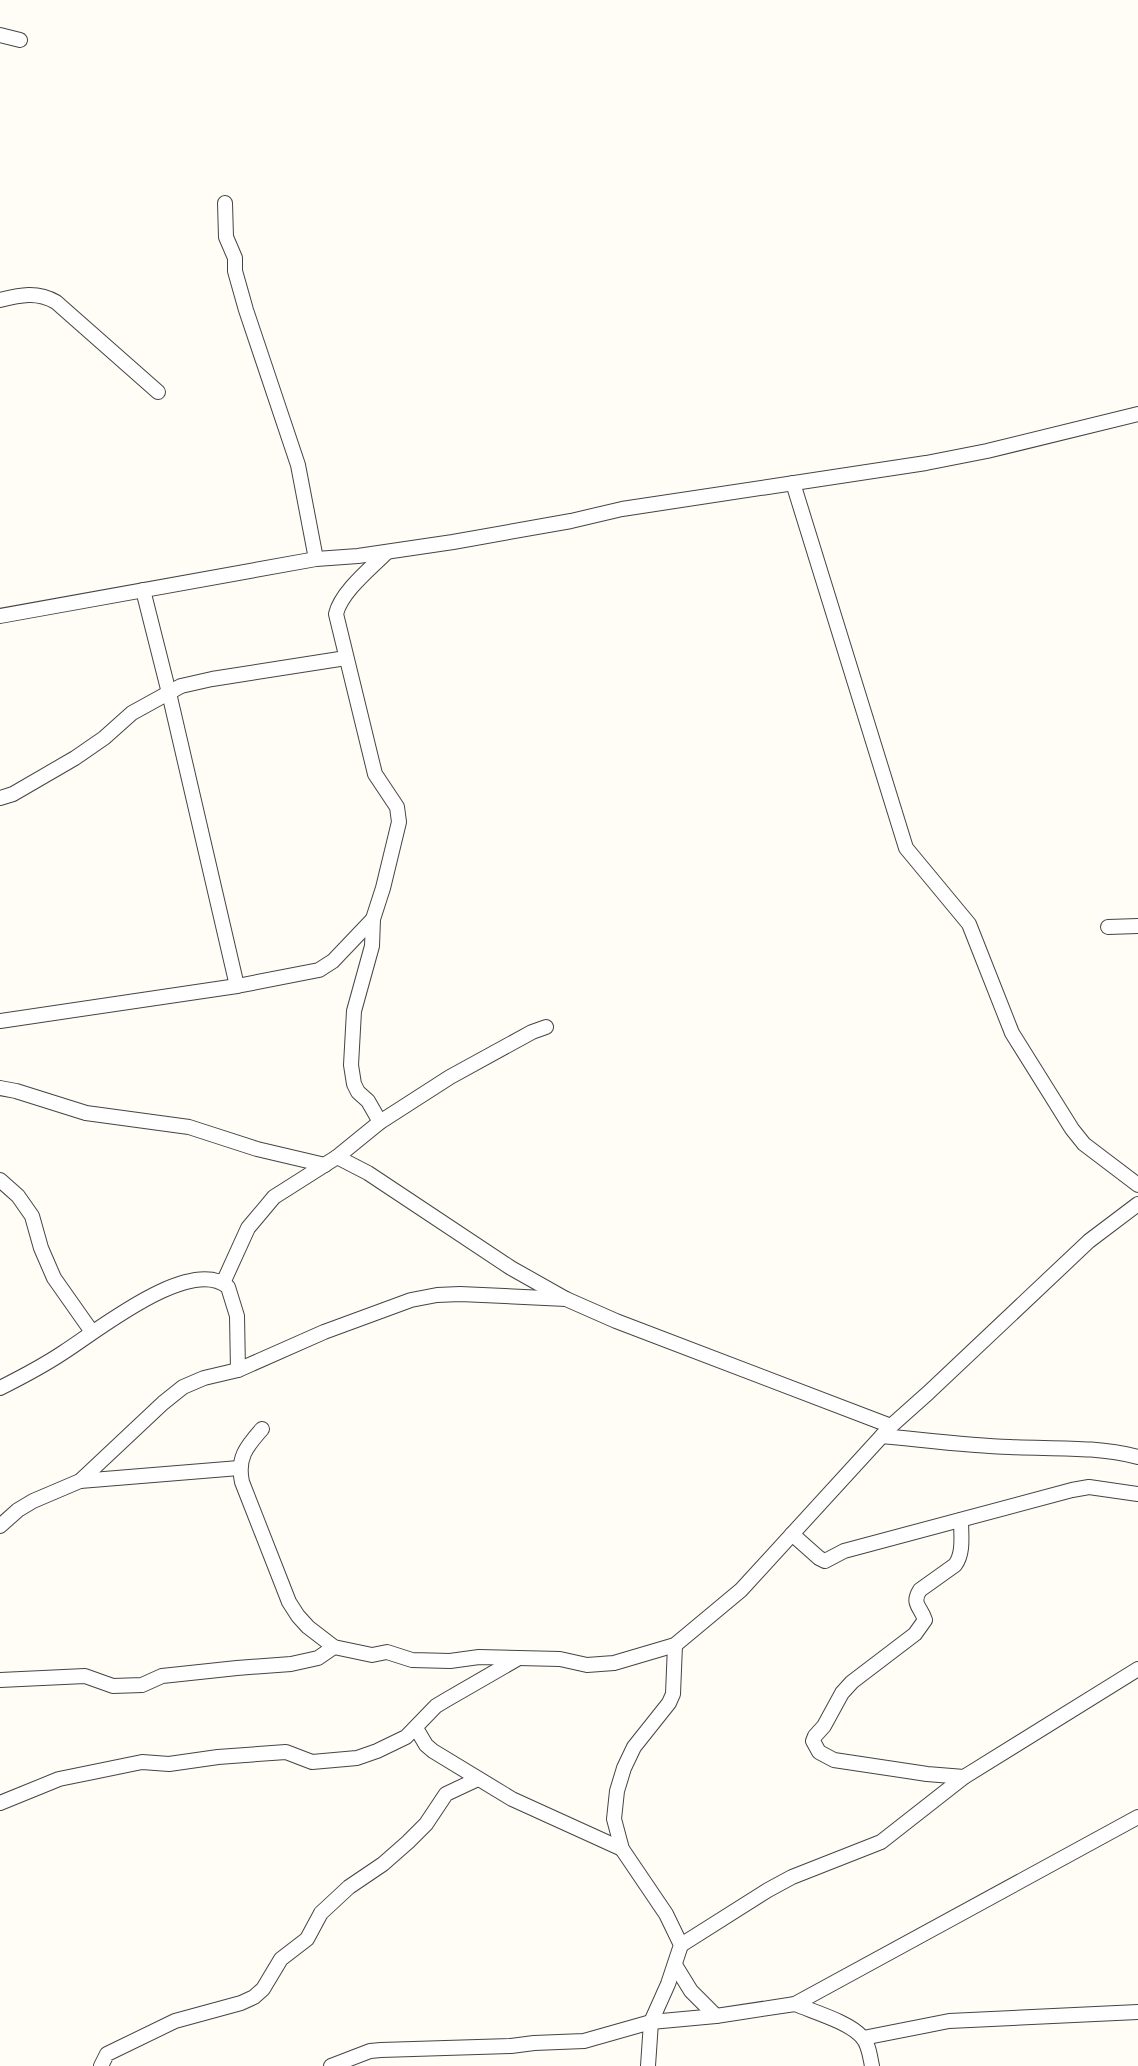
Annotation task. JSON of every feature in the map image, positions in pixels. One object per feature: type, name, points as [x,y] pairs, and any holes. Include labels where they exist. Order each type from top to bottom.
[{"type":"street","points":[[0,35],[20,40]]},
{"type":"street","points":[[226,203],[226,237],[235,258],[235,271],[246,310],[298,465],[316,559]]},
{"type":"street","points":[[0,300],[36,294],[47,297],[56,302],[158,392]]},
{"type":"street","points":[[0,616],[316,559],[387,552],[460,541],[571,521],[622,509],[926,463],[987,451],[1138,414]]},
{"type":"street","points":[[793,484],[906,848],[914,861],[969,924],[1012,1033],[1072,1129],[1084,1144],[1138,1185]]},
{"type":"street","points":[[380,1122],[368,1101],[355,1088],[351,1065],[354,1011],[374,938],[374,919],[399,822],[394,801],[375,774],[336,614],[344,596],[387,552]]},
{"type":"street","points":[[143,590],[169,693],[237,986]]},
{"type":"street","points":[[0,798],[13,794],[75,758],[104,738],[132,713],[181,686],[212,679],[346,658]]},
{"type":"street","points":[[0,1021],[237,986],[319,970],[333,961],[374,919]]},
{"type":"street","points":[[1108,927],[1138,926]]},
{"type":"street","points":[[223,1283],[248,1228],[274,1197],[337,1157],[380,1122],[450,1077],[532,1032],[546,1027]]},
{"type":"street","points":[[0,1088],[16,1091],[86,1113],[189,1127],[257,1149],[325,1164]]},
{"type":"street","points":[[337,1157],[368,1173],[511,1268],[566,1300],[887,1431],[1005,1447],[1058,1447],[1117,1453],[1138,1457]]},
{"type":"street","points":[[0,1180],[18,1196],[32,1216],[41,1248],[54,1278],[92,1332]]},
{"type":"street","points":[[262,1429],[248,1444],[239,1468],[242,1482],[289,1602],[298,1616],[308,1627],[334,1647],[372,1656],[387,1652],[417,1661],[450,1661],[479,1657],[560,1659],[587,1665],[614,1663],[675,1644],[741,1590],[887,1431],[1089,1241],[1138,1204]]},
{"type":"street","points":[[0,1388],[43,1366],[136,1303],[181,1283],[194,1279],[207,1278],[223,1283],[228,1287],[232,1294],[237,1316],[238,1370]]},
{"type":"street","points":[[80,1481],[163,1403],[183,1387],[204,1378],[238,1370],[324,1332],[411,1300],[437,1295],[460,1294],[566,1300]]},
{"type":"street","points":[[0,1526],[18,1510],[33,1501],[80,1481],[239,1468]]},
{"type":"street","points":[[792,1534],[819,1558],[825,1560],[844,1551],[1023,1502],[1089,1487],[1138,1494]]},
{"type":"street","points":[[960,1520],[959,1560],[955,1565],[920,1590],[916,1596],[916,1600],[925,1620],[923,1624],[915,1634],[852,1682],[842,1693],[824,1726],[815,1736],[813,1741],[819,1752],[834,1760],[964,1778]]},
{"type":"street","points":[[675,1644],[673,1694],[666,1708],[634,1747],[624,1768],[617,1791],[614,1819],[622,1849],[666,1914],[681,1946]]},
{"type":"street","points":[[0,1680],[84,1676],[113,1686],[142,1685],[162,1676],[305,1662],[318,1658],[334,1647]]},
{"type":"street","points":[[0,1803],[60,1779],[142,1762],[169,1764],[218,1757],[286,1752],[312,1762],[357,1758],[377,1751],[406,1736],[416,1728],[436,1706],[517,1659]]},
{"type":"street","points":[[648,2066],[651,2022],[675,1965],[681,1946],[768,1890],[792,1877],[881,1842],[964,1778],[1138,1669]]},
{"type":"street","points":[[416,1728],[430,1748],[512,1799],[622,1849]]},
{"type":"street","points":[[101,2066],[107,2054],[175,2021],[241,2004],[254,1997],[263,1988],[281,1959],[307,1939],[317,1919],[327,1908],[349,1887],[383,1864],[408,1842],[426,1824],[446,1794],[478,1779]]},
{"type":"street","points":[[331,2066],[352,2061],[370,2051],[511,2046],[534,2043],[584,2041],[651,2022],[716,2016],[795,2004],[1138,1817]]},
{"type":"street","points":[[675,1965],[691,1991],[716,2016]]},
{"type":"street","points":[[795,2004],[825,2016],[855,2031],[863,2038],[868,2047],[872,2066]]},
{"type":"street","points":[[863,2038],[949,2021],[1138,2012]]}]
